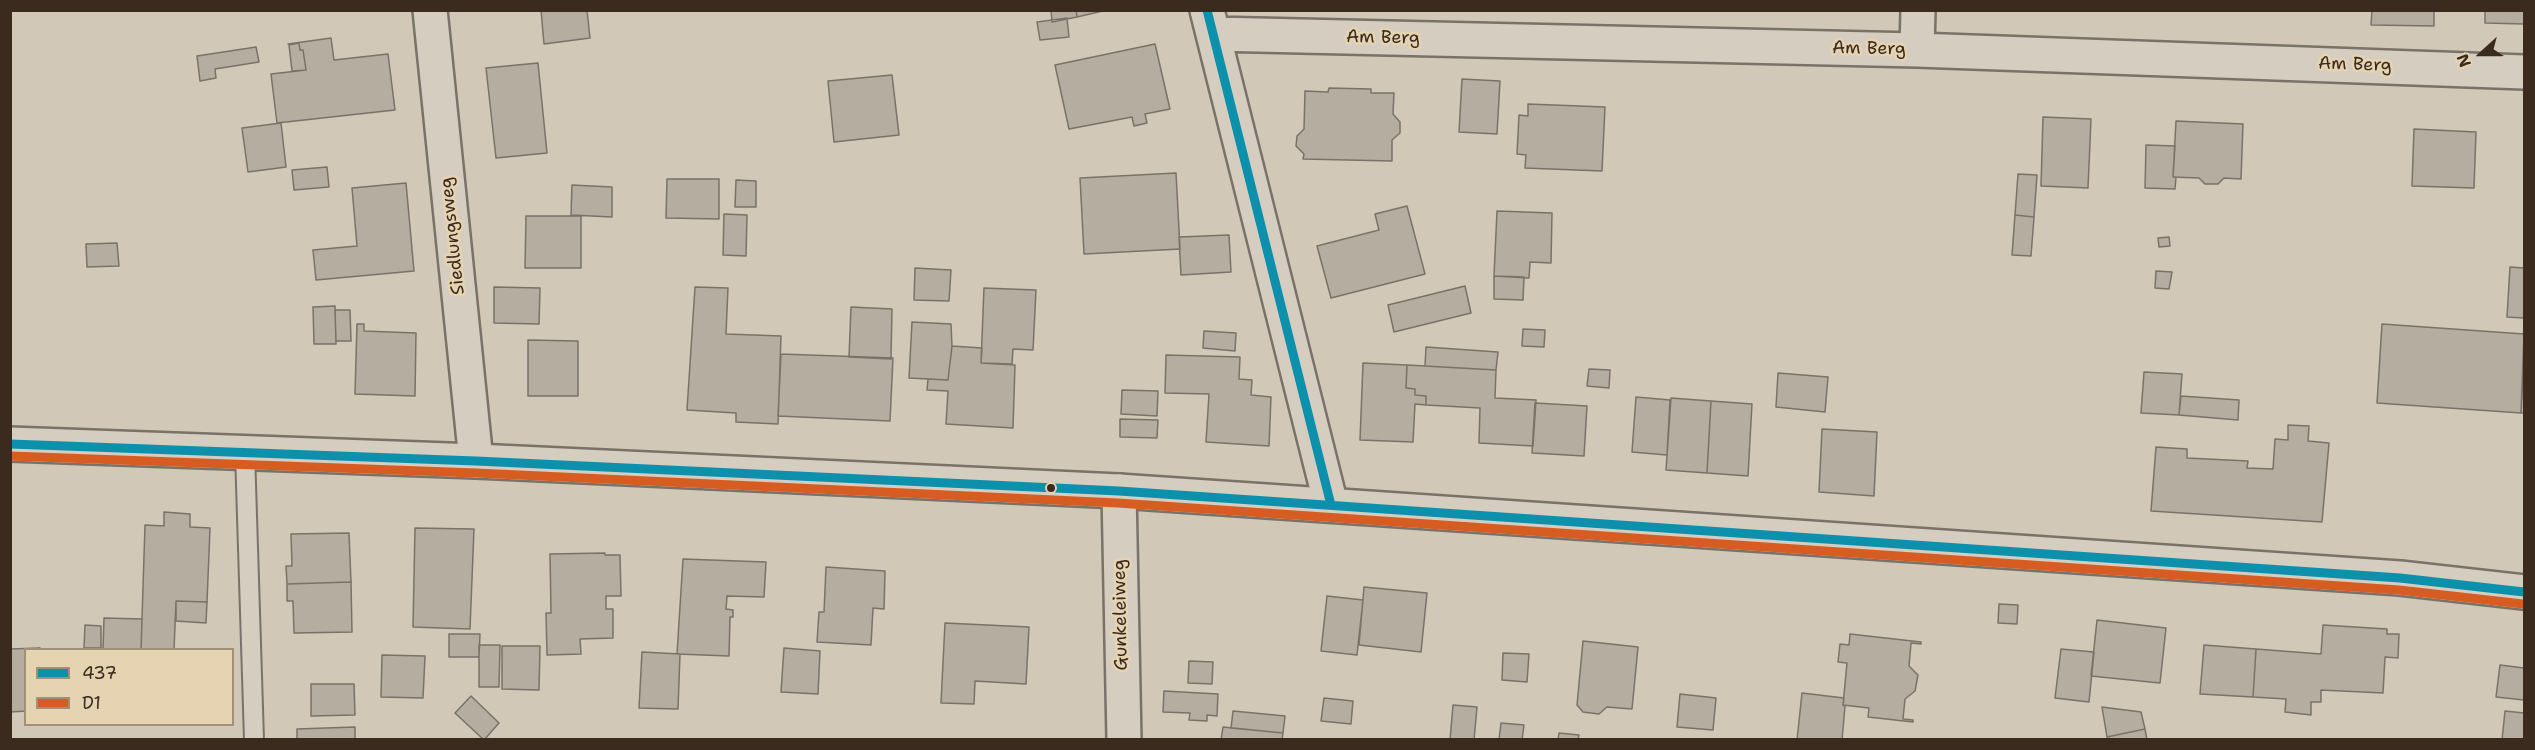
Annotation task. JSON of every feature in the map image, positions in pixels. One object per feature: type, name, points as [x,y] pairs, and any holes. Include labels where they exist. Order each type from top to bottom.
[{"type":"street","name":"Siedlungsweg","points":[[430,10],[476,461]]},
{"type":"street","points":[[1917,50],[1918,10]]},
{"type":"street","points":[[1210,22],[1331,505]]},
{"type":"street","name":"Am Berg","points":[[1210,22],[2524,72]]},
{"type":"street","points":[[10,444],[476,461],[1119,491],[1848,543],[2400,578],[2524,592]]},
{"type":"street","name":"Gunkeleiweg","points":[[1119,491],[1124,740]]},
{"type":"lane","points":[[245,452],[254,740]]},
{"type":"building","points":[[541,10],[587,10],[590,38],[544,44]]},
{"type":"building","points":[[1051,10],[1076,10],[1077,17],[1052,22]]},
{"type":"building","points":[[1076,10],[1107,10],[1077,17]]},
{"type":"building","points":[[2372,10],[2434,10],[2434,26],[2371,25]]},
{"type":"building","points":[[2485,10],[2524,10],[2524,24],[2485,23]]},
{"type":"building","points":[[1067,18],[1069,37],[1040,40],[1037,22]]},
{"type":"building","points":[[331,38],[334,60],[388,54],[395,110],[277,123],[271,74],[306,70],[303,50],[300,50],[299,43],[288,44]]},
{"type":"building","points":[[299,43],[300,50],[303,50],[306,70],[292,71],[289,45]]},
{"type":"building","points":[[1155,44],[1170,109],[1145,114],[1147,123],[1134,126],[1132,117],[1069,129],[1055,65]]},
{"type":"building","points":[[256,47],[259,62],[215,69],[216,78],[200,81],[197,56]]},
{"type":"building","points":[[538,63],[547,153],[496,158],[486,68]]},
{"type":"building","points":[[892,75],[899,135],[834,142],[828,81]]},
{"type":"building","points":[[1462,79],[1500,81],[1497,134],[1459,132]]},
{"type":"building","points":[[1329,88],[1371,89],[1371,93],[1394,93],[1393,114],[1400,122],[1400,133],[1392,140],[1392,161],[1303,159],[1304,154],[1296,146],[1297,136],[1304,129],[1305,91],[1328,92]]},
{"type":"building","points":[[1528,104],[1605,107],[1602,171],[1525,168],[1526,155],[1517,154],[1519,115],[1528,116]]},
{"type":"building","points":[[2043,117],[2091,119],[2088,188],[2041,186]]},
{"type":"building","points":[[2176,121],[2243,124],[2241,179],[2224,178],[2218,184],[2205,184],[2199,178],[2173,177]]},
{"type":"building","points":[[281,123],[286,167],[248,172],[242,128]]},
{"type":"building","points":[[2414,129],[2476,132],[2474,188],[2412,186]]},
{"type":"building","points":[[2146,145],[2175,146],[2173,177],[2176,177],[2175,189],[2145,188]]},
{"type":"building","points":[[327,167],[329,187],[294,190],[292,170]]},
{"type":"building","points":[[1176,173],[1180,249],[1084,254],[1080,178]]},
{"type":"building","points":[[2018,174],[2037,175],[2034,217],[2015,215]]},
{"type":"building","points":[[667,179],[719,179],[719,219],[666,218]]},
{"type":"building","points":[[736,180],[756,181],[756,207],[735,207]]},
{"type":"building","points":[[406,183],[414,271],[316,280],[313,250],[357,246],[352,188]]},
{"type":"building","points":[[572,185],[612,187],[612,217],[571,215]]},
{"type":"building","points":[[1407,206],[1425,274],[1331,298],[1317,246],[1379,230],[1375,214]]},
{"type":"building","points":[[1497,211],[1552,213],[1551,263],[1530,262],[1529,278],[1494,276]]},
{"type":"building","points":[[724,214],[747,215],[746,256],[723,255]]},
{"type":"building","points":[[2015,215],[2034,217],[2031,256],[2012,255]]},
{"type":"building","points":[[526,216],[581,216],[581,268],[525,268]]},
{"type":"building","points":[[1229,235],[1231,272],[1181,275],[1179,237]]},
{"type":"building","points":[[2169,237],[2170,246],[2159,247],[2158,238]]},
{"type":"building","points":[[117,243],[119,266],[87,267],[86,244]]},
{"type":"building","points":[[2510,267],[2524,268],[2524,318],[2507,317]]},
{"type":"building","points":[[915,268],[951,270],[949,301],[914,300]]},
{"type":"building","points":[[2156,271],[2172,272],[2169,289],[2155,288]]},
{"type":"building","points":[[1494,276],[1524,277],[1523,300],[1494,299]]},
{"type":"building","points":[[1465,286],[1471,313],[1394,332],[1388,305]]},
{"type":"building","points":[[494,287],[540,288],[539,324],[494,323]]},
{"type":"building","points":[[695,287],[728,288],[726,334],[781,336],[778,424],[736,422],[736,413],[687,410]]},
{"type":"building","points":[[984,288],[1036,290],[1033,350],[1013,349],[1012,364],[981,363]]},
{"type":"building","points":[[335,306],[336,344],[314,344],[313,307]]},
{"type":"building","points":[[851,307],[892,309],[891,359],[849,357]]},
{"type":"building","points":[[335,310],[350,310],[351,341],[336,341]]},
{"type":"building","points":[[912,322],[951,324],[952,346],[948,380],[909,378]]},
{"type":"building","points":[[357,324],[364,324],[364,331],[416,333],[415,396],[355,394]]},
{"type":"building","points":[[2382,324],[2524,334],[2521,413],[2377,403]]},
{"type":"building","points":[[1523,329],[1545,330],[1544,347],[1522,346]]},
{"type":"building","points":[[1204,331],[1236,333],[1235,351],[1203,348]]},
{"type":"building","points":[[528,340],[578,341],[578,396],[528,396]]},
{"type":"building","points":[[952,346],[982,348],[981,363],[1015,365],[1013,428],[946,424],[948,391],[927,390],[928,379],[948,380]]},
{"type":"building","points":[[1426,347],[1498,352],[1496,370],[1425,366]]},
{"type":"building","points":[[781,354],[893,358],[890,421],[778,416]]},
{"type":"building","points":[[1166,355],[1240,357],[1239,379],[1252,380],[1251,395],[1271,397],[1269,446],[1206,442],[1209,394],[1165,393]]},
{"type":"building","points":[[2524,357],[2524,413],[2521,413]]},
{"type":"building","points":[[1363,363],[1407,365],[1406,388],[1415,389],[1415,395],[1426,396],[1426,405],[1415,404],[1413,442],[1360,440]]},
{"type":"building","points":[[1407,365],[1496,370],[1495,398],[1536,400],[1533,446],[1479,443],[1480,408],[1426,405],[1426,396],[1415,395],[1415,389],[1406,388]]},
{"type":"building","points":[[1589,369],[1610,370],[1609,388],[1587,386]]},
{"type":"building","points":[[2144,372],[2182,374],[2179,415],[2141,413]]},
{"type":"building","points":[[1778,373],[1828,377],[1825,412],[1776,407]]},
{"type":"building","points":[[1122,390],[1158,391],[1157,416],[1121,414]]},
{"type":"building","points":[[2181,396],[2239,400],[2238,420],[2179,415]]},
{"type":"building","points":[[1636,397],[1670,400],[1667,455],[1632,452]]},
{"type":"building","points":[[1671,398],[1711,401],[1707,473],[1666,470]]},
{"type":"building","points":[[1711,401],[1752,404],[1748,476],[1707,473]]},
{"type":"building","points":[[1535,403],[1587,406],[1584,456],[1532,453]]},
{"type":"building","points":[[1120,419],[1158,420],[1157,438],[1120,437]]},
{"type":"building","points":[[2288,425],[2309,426],[2308,441],[2329,443],[2322,522],[2151,511],[2156,447],[2187,449],[2187,458],[2248,461],[2247,468],[2273,469],[2275,439],[2288,440]]},
{"type":"building","points":[[1822,429],[1877,432],[1874,496],[1819,492]]},
{"type":"building","points":[[164,512],[190,514],[190,527],[210,528],[207,602],[176,601],[174,648],[141,648],[145,525],[164,526]]},
{"type":"building","points":[[415,528],[474,529],[470,629],[413,627]]},
{"type":"building","points":[[349,533],[351,582],[287,584],[286,566],[292,566],[291,534]]},
{"type":"building","points":[[605,553],[605,555],[620,555],[621,596],[606,596],[606,609],[613,609],[613,638],[580,639],[581,654],[547,655],[546,613],[551,613],[550,554]]},
{"type":"building","points":[[683,559],[766,562],[764,597],[727,596],[726,609],[733,610],[733,617],[730,617],[729,656],[677,654]]},
{"type":"building","points":[[826,567],[885,571],[884,609],[873,608],[871,645],[817,642],[819,612],[824,612]]},
{"type":"building","points":[[351,582],[352,632],[294,633],[293,601],[287,601],[287,584]]},
{"type":"building","points":[[1364,587],[1427,593],[1421,652],[1359,645]]},
{"type":"building","points":[[1327,596],[1363,600],[1357,655],[1321,651]]},
{"type":"building","points":[[176,601],[207,602],[206,623],[176,621]]},
{"type":"building","points":[[1999,604],[2018,605],[2017,624],[1998,623]]},
{"type":"building","points":[[104,618],[142,619],[141,648],[103,648]]},
{"type":"building","points":[[2097,620],[2166,628],[2160,683],[2091,676]]},
{"type":"building","points":[[945,623],[1029,627],[1026,684],[975,681],[974,704],[941,703]]},
{"type":"building","points":[[85,625],[101,626],[101,648],[84,648]]},
{"type":"building","points":[[2323,625],[2387,629],[2387,634],[2399,634],[2398,658],[2385,657],[2383,693],[2321,690],[2321,702],[2311,702],[2311,715],[2285,712],[2286,699],[2253,697],[2256,649],[2321,654]]},
{"type":"building","points":[[449,634],[480,634],[479,657],[449,657]]},
{"type":"building","points":[[1850,634],[1921,642],[1921,644],[1911,643],[1909,666],[1918,675],[1915,691],[1905,699],[1903,719],[1913,720],[1913,722],[1868,717],[1869,708],[1843,705],[1847,663],[1838,662],[1840,644],[1849,645]]},
{"type":"building","points":[[1583,641],[1638,647],[1632,709],[1607,707],[1599,714],[1583,712],[1577,705]]},
{"type":"building","points":[[479,645],[500,645],[499,687],[479,687]]},
{"type":"building","points":[[2204,645],[2256,649],[2253,697],[2200,694]]},
{"type":"building","points":[[502,646],[540,646],[539,690],[502,689]]},
{"type":"building","points":[[784,648],[820,651],[818,694],[781,692]]},
{"type":"building","points":[[10,649],[24,649],[24,711],[10,712]]},
{"type":"building","points":[[2061,649],[2094,652],[2089,702],[2055,698]]},
{"type":"building","points":[[642,652],[680,654],[678,709],[639,708]]},
{"type":"building","points":[[1503,653],[1529,654],[1527,682],[1502,680]]},
{"type":"building","points":[[382,655],[425,656],[423,698],[381,697]]},
{"type":"building","points":[[1189,661],[1213,662],[1212,684],[1188,683]]},
{"type":"building","points":[[2500,665],[2524,668],[2524,700],[2496,697]]},
{"type":"building","points":[[311,684],[354,684],[355,715],[311,716]]},
{"type":"building","points":[[1164,691],[1218,694],[1217,716],[1207,715],[1207,721],[1189,720],[1190,713],[1163,712]]},
{"type":"building","points":[[1802,693],[1844,698],[1842,740],[1797,740]]},
{"type":"building","points":[[1680,694],[1716,698],[1713,730],[1677,727]]},
{"type":"building","points":[[471,696],[499,723],[484,740],[455,713]]},
{"type":"building","points":[[1324,698],[1353,701],[1351,724],[1321,721]]},
{"type":"building","points":[[1453,705],[1477,707],[1474,740],[1450,740]]},
{"type":"building","points":[[2102,707],[2141,712],[2145,729],[2107,737]]},
{"type":"building","points":[[1233,711],[1285,716],[1283,733],[1231,728]]},
{"type":"building","points":[[2505,711],[2524,713],[2524,740],[2502,740]]},
{"type":"building","points":[[1501,723],[1524,725],[1522,740],[1499,740]]},
{"type":"building","points":[[355,727],[355,740],[297,740],[297,729]]},
{"type":"building","points":[[1223,727],[1283,733],[1282,740],[1221,740]]},
{"type":"building","points":[[2145,729],[2147,740],[2107,740],[2107,737]]},
{"type":"building","points":[[1559,733],[1579,735],[1578,740],[1558,740]]},
{"type":"transit line","name":"437","points":[[1207,10],[1331,505]]},
{"type":"transit line","name":"437","points":[[10,444],[476,461],[1119,491],[2400,578],[2524,592]]},
{"type":"transit line","name":"D1","points":[[10,456],[476,473],[1118,503],[2399,590],[2523,604]]}]
